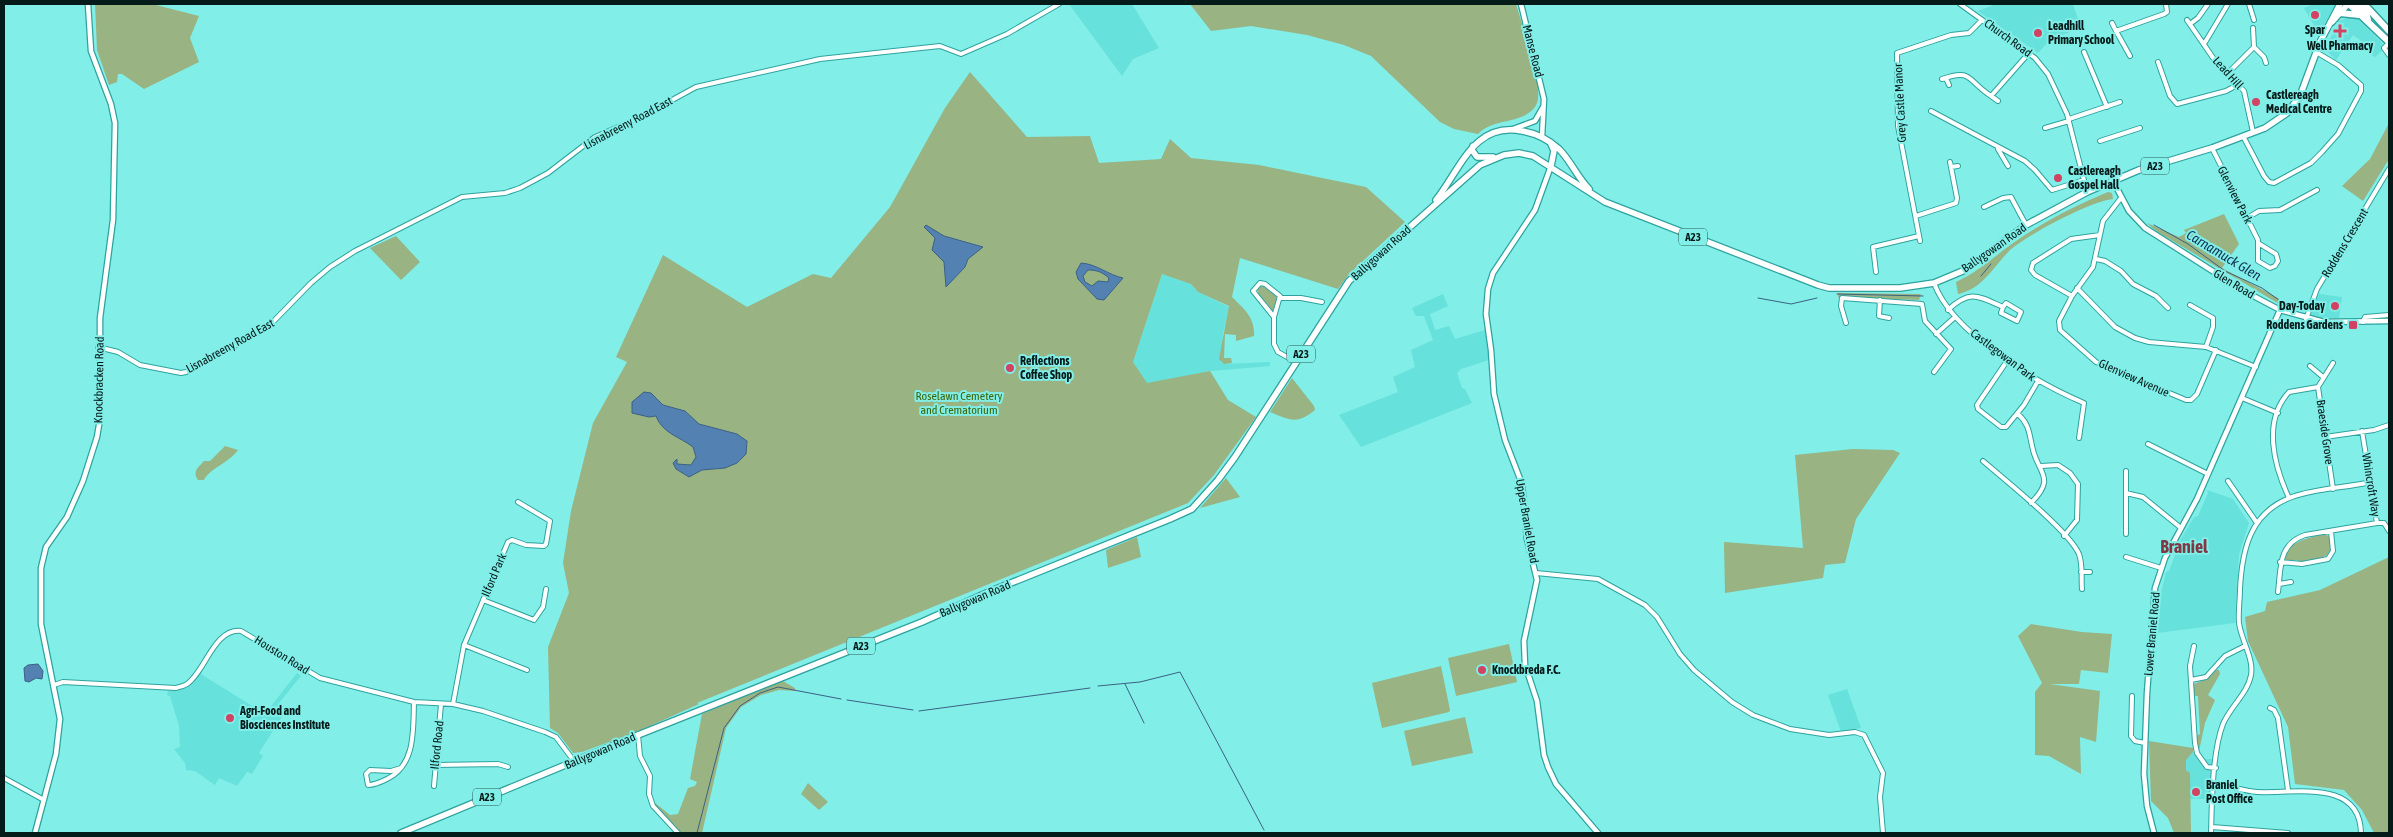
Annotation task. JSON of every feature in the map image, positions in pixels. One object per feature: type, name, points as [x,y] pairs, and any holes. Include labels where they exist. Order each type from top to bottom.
[{"type":"highway","points":[[2349,4],[2389,42]]},
{"type":"highway","points":[[2357,4],[2368,20]]},
{"type":"highway","points":[[2364,4],[2389,31]]},
{"type":"highway","points":[[2340,13],[2360,15]]},
{"type":"main road","name":"Ballygowan Road","points":[[401,833],[638,735],[922,622],[973,599],[1096,551],[1192,509],[1218,480],[1235,457],[1349,280],[1480,165],[1500,156],[1519,153],[1548,164],[1605,202],[1818,285],[1829,288],[1900,288],[1934,283],[1965,270],[2026,225],[2087,192],[2113,180],[2212,148],[2273,123],[2293,106],[2303,91],[2316,52],[2340,4]]},
{"type":"main road","name":"Ballygowan Road","points":[[2332,22],[2349,4]]},
{"type":"main road","name":"Ballygowan Road","points":[[1429,209],[1473,146],[1490,134],[1510,129],[1528,132],[1550,142],[1564,154],[1580,179],[1595,195]]},
{"type":"main road","points":[[1548,164],[1554,151],[1550,142]]},
{"type":"main road","name":"A23","points":[[1473,146],[1474,154],[1480,158],[1500,156]]},
{"type":"street","name":"Knockbracken Road","points":[[35,833],[58,739],[60,716],[41,624],[41,568],[46,547],[67,517],[91,462],[100,420],[98,347],[113,220],[116,131],[111,104],[91,51],[88,4]]},
{"type":"street","name":"Lisnabreeny Road East","points":[[98,347],[118,352],[140,365],[181,374],[267,328],[311,283],[330,267],[355,251],[462,197],[505,193],[534,181],[595,138],[641,117],[696,87],[836,58],[940,46],[961,54],[1007,34],[1059,4]]},
{"type":"street","name":"Manse Road","points":[[1521,4],[1544,99],[1545,118],[1542,137]]},
{"type":"street","name":"Church Road","points":[[1960,4],[2029,54],[2048,74],[2069,120],[2087,192]]},
{"type":"street","points":[[2116,31],[2167,12],[2166,4]]},
{"type":"street","name":"Lead Hill","points":[[2208,4],[2198,18],[2189,22],[2218,65],[2239,84],[2246,99],[2253,132]]},
{"type":"street","points":[[2204,44],[2228,4]]},
{"type":"street","points":[[2249,4],[2254,20]]},
{"type":"street","name":"Grey Castle Manor","points":[[1874,261],[1873,247],[1920,239],[1898,126],[1897,53],[1946,37],[1969,33],[1982,20]]},
{"type":"street","points":[[2112,23],[2130,56]]},
{"type":"street","points":[[2253,28],[2254,47],[2264,57],[2266,63]]},
{"type":"street","points":[[2389,42],[2384,48],[2389,55]]},
{"type":"street","points":[[2228,73],[2254,47]]},
{"type":"street","points":[[2084,52],[2107,107]]},
{"type":"street","points":[[2243,136],[2264,176],[2269,182],[2274,183],[2311,163],[2333,141],[2361,91],[2362,85],[2338,65],[2316,52]]},
{"type":"street","points":[[1991,96],[2029,54]]},
{"type":"street","points":[[2158,62],[2170,96],[2177,104],[2226,91],[2239,84]]},
{"type":"street","points":[[1949,85],[1944,78],[1958,73],[1964,74],[1998,100]]},
{"type":"street","points":[[1510,129],[1526,126],[1535,121],[1541,112],[1544,99]]},
{"type":"street","points":[[2044,128],[2120,102]]},
{"type":"street","points":[[1931,111],[2030,165],[2052,190],[2084,180]]},
{"type":"street","points":[[2100,141],[2140,128]]},
{"type":"street","name":"Glenview Park","points":[[2212,148],[2258,243],[2259,262],[2270,268],[2275,266],[2278,261],[2276,254],[2258,243]]},
{"type":"street","points":[[1998,149],[2008,166]]},
{"type":"street","name":"Upper Braniel Road","points":[[1548,164],[1548,178],[1528,222],[1498,263],[1489,282],[1486,299],[1494,394],[1505,440],[1522,484],[1527,539],[1536,572],[1536,587],[1523,649],[1525,665],[1537,701],[1544,755],[1556,784],[1598,833]]},
{"type":"street","points":[[1916,216],[1956,203],[1957,198],[1950,165],[1958,166]]},
{"type":"street","name":"Roddens Crescent","points":[[2306,318],[2317,289],[2389,169]]},
{"type":"street","name":"Glen Road","points":[[2113,180],[2121,198],[2135,219],[2155,236],[2280,310],[2324,322],[2389,321]]},
{"type":"street","points":[[2247,218],[2259,211],[2280,210],[2317,190]]},
{"type":"street","points":[[1984,207],[2003,198],[2011,197],[2026,225]]},
{"type":"street","name":"Glenview Avenue","points":[[2121,198],[2103,221],[2096,259],[2072,296],[2058,324],[2062,332],[2096,362],[2182,400],[2190,400],[2197,394],[2216,350]]},
{"type":"street","points":[[2072,296],[2035,275],[2031,270],[2033,263],[2071,239],[2100,235]]},
{"type":"street","points":[[2096,259],[2105,261],[2121,271],[2133,284],[2156,296],[2168,308]]},
{"type":"street","points":[[1867,262],[1874,261],[1876,272]]},
{"type":"street","points":[[1274,316],[1253,291],[1260,283],[1265,284],[1280,298],[1301,298],[1322,302]]},
{"type":"street","name":"Castlegowan Park","points":[[1934,283],[1948,310],[2007,361],[2038,381],[2084,403],[2079,438]]},
{"type":"street","points":[[2077,288],[2115,326],[2135,338],[2149,342],[2206,346],[2256,367]]},
{"type":"street","points":[[1948,310],[1962,299],[1975,296],[2003,307]]},
{"type":"street","points":[[1280,298],[1274,316],[1274,344],[1278,352],[1296,362]]},
{"type":"street","points":[[1846,323],[1841,306],[1842,298],[1922,304],[1925,320],[1951,349],[1934,372]]},
{"type":"street","points":[[1880,300],[1879,316],[1889,318]]},
{"type":"street","points":[[2006,303],[2021,312],[2017,321],[2001,312],[2003,307],[2006,303]]},
{"type":"street","points":[[2190,305],[2213,318],[2213,327],[2206,346]]},
{"type":"street","name":"Lower Braniel Road","points":[[2154,833],[2145,791],[2145,743],[2155,588],[2161,568],[2208,474],[2280,310]]},
{"type":"street","points":[[2362,322],[2366,317],[2389,315]]},
{"type":"street","points":[[1936,334],[1955,317]]},
{"type":"street","points":[[2007,361],[1977,405],[1978,409],[2001,427],[2006,427],[2018,414],[2038,381]]},
{"type":"street","name":"Braeside Grove","points":[[2333,363],[2318,387],[2333,488]]},
{"type":"street","points":[[2310,366],[2323,377]]},
{"type":"street","points":[[2289,498],[2279,472],[2272,429],[2278,413],[2290,392],[2318,387]]},
{"type":"street","points":[[2242,398],[2278,413]]},
{"type":"street","points":[[2018,414],[2029,428],[2034,454],[2042,466],[2044,475],[2043,484],[2031,503]]},
{"type":"street","points":[[2325,437],[2389,425]]},
{"type":"street","points":[[2080,430],[2087,430]]},
{"type":"street","name":"Whincroft Way","points":[[2362,431],[2377,523],[2384,523],[2389,531]]},
{"type":"street","points":[[2148,444],[2208,474]]},
{"type":"street","points":[[1983,461],[2031,503],[2078,553],[2082,589]]},
{"type":"street","points":[[2042,466],[2052,464],[2064,468],[2078,484],[2077,520],[2064,536]]},
{"type":"street","points":[[2126,471],[2126,534]]},
{"type":"street","points":[[2228,481],[2257,523]]},
{"type":"street","points":[[2212,833],[2216,768],[2221,730],[2251,675],[2250,661],[2239,616],[2242,562],[2246,544],[2257,523],[2270,510],[2289,498],[2371,482]]},
{"type":"street","points":[[2126,493],[2143,497],[2181,528]]},
{"type":"street","name":"Ilford Park","points":[[453,704],[464,645],[509,541],[514,540],[535,546],[546,544],[550,521],[518,502]]},
{"type":"street","points":[[2278,592],[2280,562],[2285,549],[2300,537],[2377,523]]},
{"type":"street","points":[[2280,562],[2302,564],[2328,559],[2333,551],[2331,531]]},
{"type":"street","points":[[2126,557],[2161,568]]},
{"type":"street","points":[[1536,572],[1598,578],[1646,605],[1657,617],[1680,654],[1694,670],[1732,702],[1753,715],[1790,729],[1829,735],[1855,732],[1864,735],[1883,772],[1880,796],[1884,833]]},
{"type":"street","points":[[2081,572],[2090,572]]},
{"type":"street","points":[[2279,584],[2291,582]]},
{"type":"street","points":[[483,600],[534,620],[543,607],[546,589]]},
{"type":"street","name":"Houston Road","points":[[54,685],[63,682],[170,688],[186,685],[212,649],[228,633],[236,630],[247,633],[320,678],[414,702],[453,704],[513,720],[551,735],[562,745],[574,761]]},
{"type":"street","points":[[464,645],[527,670]]},
{"type":"street","points":[[2194,646],[2190,663],[2196,748],[2206,766],[2216,768]]},
{"type":"street","points":[[2191,680],[2206,677],[2225,656],[2245,646]]},
{"type":"street","points":[[2132,696],[2131,736],[2135,741],[2145,743]]},
{"type":"street","points":[[402,768],[391,771],[368,771],[368,784],[394,775],[402,768],[406,762],[414,726],[414,702]]},
{"type":"street","name":"Ilford Road","points":[[434,786],[441,704]]},
{"type":"street","points":[[2270,708],[2274,710],[2278,718],[2288,790]]},
{"type":"street","points":[[638,735],[640,756],[650,776],[649,794],[653,806],[678,833]]},
{"type":"street","points":[[435,765],[498,764],[508,767]]},
{"type":"street","points":[[4,778],[44,800]]},
{"type":"street","points":[[2215,784],[2258,792],[2288,790],[2336,795],[2351,803],[2357,813],[2361,833]]},
{"type":"street","points":[[2212,827],[2288,833]]},
{"type":"shaded area","points":[[1069,4],[1132,4],[1159,48],[1133,59],[1122,76]]},
{"type":"shaded area","name":"Leadhill Primary School","points":[[1996,4],[2073,4],[2081,28],[2051,39],[2038,53],[1978,11]]},
{"type":"shaded area","points":[[2314,4],[2336,4],[2319,34],[2304,8]]},
{"type":"shaded area","points":[[2351,16],[2358,19],[2384,45],[2383,50],[2375,57],[2361,47],[2364,43],[2353,35],[2336,60],[2325,49],[2339,21]]},
{"type":"shaded area","points":[[926,225],[944,236],[983,247],[968,259],[965,267],[946,287],[944,262],[932,250],[935,238],[924,227]]},
{"type":"shaded area","points":[[1081,263],[1092,265],[1123,278],[1104,300],[1097,299],[1078,279],[1076,272]],"holes":[[[1088,270],[1109,278],[1108,282],[1098,281],[1092,286],[1085,282],[1083,276]]]},
{"type":"shaded area","points":[[1162,274],[1191,284],[1198,292],[1229,307],[1223,334],[1221,362],[1224,364],[1270,362],[1270,366],[1210,371],[1147,384],[1133,362]]},
{"type":"shaded area","points":[[1443,294],[1448,306],[1430,314],[1435,330],[1449,326],[1455,339],[1485,330],[1489,360],[1461,369],[1457,373],[1462,388],[1465,389],[1472,403],[1361,447],[1339,415],[1398,392],[1393,377],[1415,367],[1411,350],[1433,340],[1424,316],[1416,316],[1412,308]]},
{"type":"shaded area","points":[[2319,294],[2342,297],[2339,319],[2313,317],[2311,315],[2314,302]]},
{"type":"shaded area","points":[[644,392],[651,393],[663,405],[685,411],[699,424],[737,434],[747,441],[746,454],[737,463],[725,468],[702,470],[689,477],[676,469],[673,463],[677,459],[677,464],[691,465],[696,457],[693,447],[662,427],[656,416],[649,417],[632,413],[632,402]]},
{"type":"shaded area","points":[[2207,490],[2233,499],[2249,523],[2239,555],[2235,623],[2157,633],[2159,602],[2166,572],[2169,571],[2181,539],[2194,517],[2198,516],[2208,493]]},
{"type":"shaded area","points":[[38,664],[43,671],[42,679],[36,678],[29,682],[25,681],[24,668],[28,665]]},
{"type":"shaded area","points":[[199,673],[259,710],[268,710],[297,673],[301,676],[279,703],[284,710],[283,715],[259,753],[263,756],[252,774],[247,772],[237,786],[219,778],[215,785],[195,771],[186,770],[185,763],[174,749],[180,747],[179,726],[170,696],[167,695],[168,691],[190,686]]},
{"type":"shaded area","points":[[1847,689],[1861,728],[1841,732],[1828,695]]},
{"type":"shaded area","points":[[2193,752],[2204,759],[2213,759],[2210,799],[2189,799],[2190,773],[2186,770],[2186,760]]},
{"type":"green space","points":[[95,4],[152,4],[199,16],[190,38],[199,62],[144,89],[122,74],[118,74],[117,82],[109,85],[97,50]]},
{"type":"green space","points":[[1190,4],[1516,4],[1534,64],[1538,101],[1532,110],[1524,116],[1492,125],[1478,134],[1454,129],[1440,122],[1371,56],[1344,45],[1307,35],[1251,26],[1211,31]]},
{"type":"green space","name":"Roselawn Cemetery and Crematorium","points":[[970,72],[1027,137],[1090,136],[1099,163],[1161,159],[1170,139],[1191,158],[1259,165],[1366,187],[1405,222],[1349,274],[1338,289],[1240,258],[1232,297],[1251,318],[1254,336],[1236,341],[1236,335],[1225,334],[1224,358],[1231,358],[1232,363],[1224,364],[1219,359],[1229,306],[1198,292],[1191,284],[1162,274],[1133,362],[1147,383],[1210,371],[1228,400],[1256,417],[1214,475],[1188,503],[697,703],[699,704],[641,730],[582,752],[573,753],[558,733],[550,728],[548,647],[569,593],[563,563],[571,511],[593,423],[627,362],[616,357],[663,255],[747,307],[813,274],[831,278],[890,207],[945,108]]},
{"type":"green space","points":[[2389,123],[2389,159],[2363,201],[2342,186],[2370,159]]},
{"type":"green space","points":[[2108,192],[2112,193],[2113,199],[2075,212],[2030,236],[2010,250],[1981,282],[1967,291],[1958,294],[1956,282],[1965,278],[2019,239],[2062,213]]},
{"type":"green space","points":[[2224,214],[2239,244],[2222,268],[2278,298],[2283,303],[2281,305],[2156,231],[2147,223],[2179,237],[2186,233],[2184,230]]},
{"type":"green space","points":[[396,236],[420,262],[401,280],[370,248]]},
{"type":"green space","points":[[1263,286],[1278,296],[1274,310],[1270,310],[1258,293],[1258,288]]},
{"type":"green space","points":[[1838,293],[1921,294],[1919,300],[1838,297]]},
{"type":"green space","points":[[1292,378],[1314,406],[1315,410],[1303,418],[1293,420],[1270,412]]},
{"type":"green space","points":[[225,446],[238,450],[204,480],[198,480],[196,472],[198,468],[204,461],[210,461]]},
{"type":"green space","points":[[1853,449],[1893,450],[1900,453],[1856,519],[1845,563],[1825,565],[1823,578],[1725,593],[1724,542],[1803,548],[1795,455]]},
{"type":"green space","points":[[1226,478],[1240,497],[1200,508]]},
{"type":"green space","points":[[2325,534],[2330,537],[2331,549],[2327,555],[2312,562],[2286,560],[2284,557],[2287,551],[2296,543]]},
{"type":"green space","points":[[1137,537],[1141,557],[1108,568],[1106,550]]},
{"type":"green space","points":[[2389,557],[2389,833],[2374,833],[2362,810],[2344,790],[2295,784],[2288,727],[2248,641],[2245,617],[2265,611],[2267,602],[2320,590]]},
{"type":"green space","points":[[2031,624],[2082,632],[2112,634],[2108,673],[2081,670],[2079,684],[2050,684],[2100,691],[2096,742],[2080,737],[2081,774],[2049,756],[2035,755],[2035,692],[2042,683],[2018,636]]},
{"type":"green space","name":"Knockbreda F.C.","points":[[1509,644],[1517,682],[1456,696],[1448,658]]},
{"type":"green space","points":[[1441,666],[1449,712],[1382,728],[1372,683]]},
{"type":"green space","points":[[2216,670],[2219,670],[2220,674],[2208,695],[2215,700],[2205,723],[2199,751],[2196,736],[2200,734],[2198,696],[2194,696],[2194,684],[2206,679]]},
{"type":"green space","points":[[781,680],[795,688],[795,691],[779,690],[761,695],[741,707],[726,728],[702,833],[678,833],[654,802],[670,815],[678,814],[688,788],[695,786],[697,782],[690,779],[702,714]]},
{"type":"green space","points":[[1465,717],[1473,753],[1412,766],[1404,731]]},
{"type":"green space","points":[[2149,741],[2193,748],[2193,752],[2186,760],[2186,770],[2190,773],[2191,833],[2174,833],[2168,818],[2151,801]]},
{"type":"green space","points":[[808,783],[828,802],[819,810],[801,794]]},
{"type":"waterway","name":"Carnamuck Glen","points":[[2154,225],[2188,244],[2225,271],[2262,288],[2283,303]]},
{"type":"waterway","name":"Carnamuck Glen","points":[[1981,276],[1991,264]]},
{"type":"waterway","name":"Carnamuck Glen","points":[[1837,294],[1923,296]]},
{"type":"waterway","name":"Carnamuck Glen","points":[[1758,298],[1791,304],[1817,298]]},
{"type":"waterway","points":[[1098,686],[1140,682],[1180,672],[1264,830]]},
{"type":"waterway","points":[[1125,684],[1144,723]]},
{"type":"waterway","points":[[697,833],[724,728],[740,706],[760,693],[778,687],[841,699]]},
{"type":"waterway","points":[[919,711],[1090,688]]},
{"type":"waterway","points":[[847,700],[913,710]]},
{"type":"place","name":"Spar","points":[[2315,15]]},
{"type":"place","name":"Well Pharmacy","points":[[2340,31]]},
{"type":"place","name":"Leadhill Primary School","points":[[2038,33]]},
{"type":"place","name":"Castlereagh Medical Centre","points":[[2256,102]]},
{"type":"place","name":"Castlereagh Gospel Hall","points":[[2058,178]]},
{"type":"place","name":"Day-Today","points":[[2335,306]]},
{"type":"place","name":"Roddens Gardens","points":[[2353,325]]},
{"type":"place","name":"Reflections Coffee Shop","points":[[1010,368]]},
{"type":"place","name":"Knockbreda F.C.","points":[[1482,670]]},
{"type":"place","name":"Agri-Food and Biosciences Institute","points":[[230,718]]},
{"type":"place","name":"Braniel Post Office","points":[[2196,792]]},
{"type":"district","name":"Braniel","points":[[2184,546]]}]
